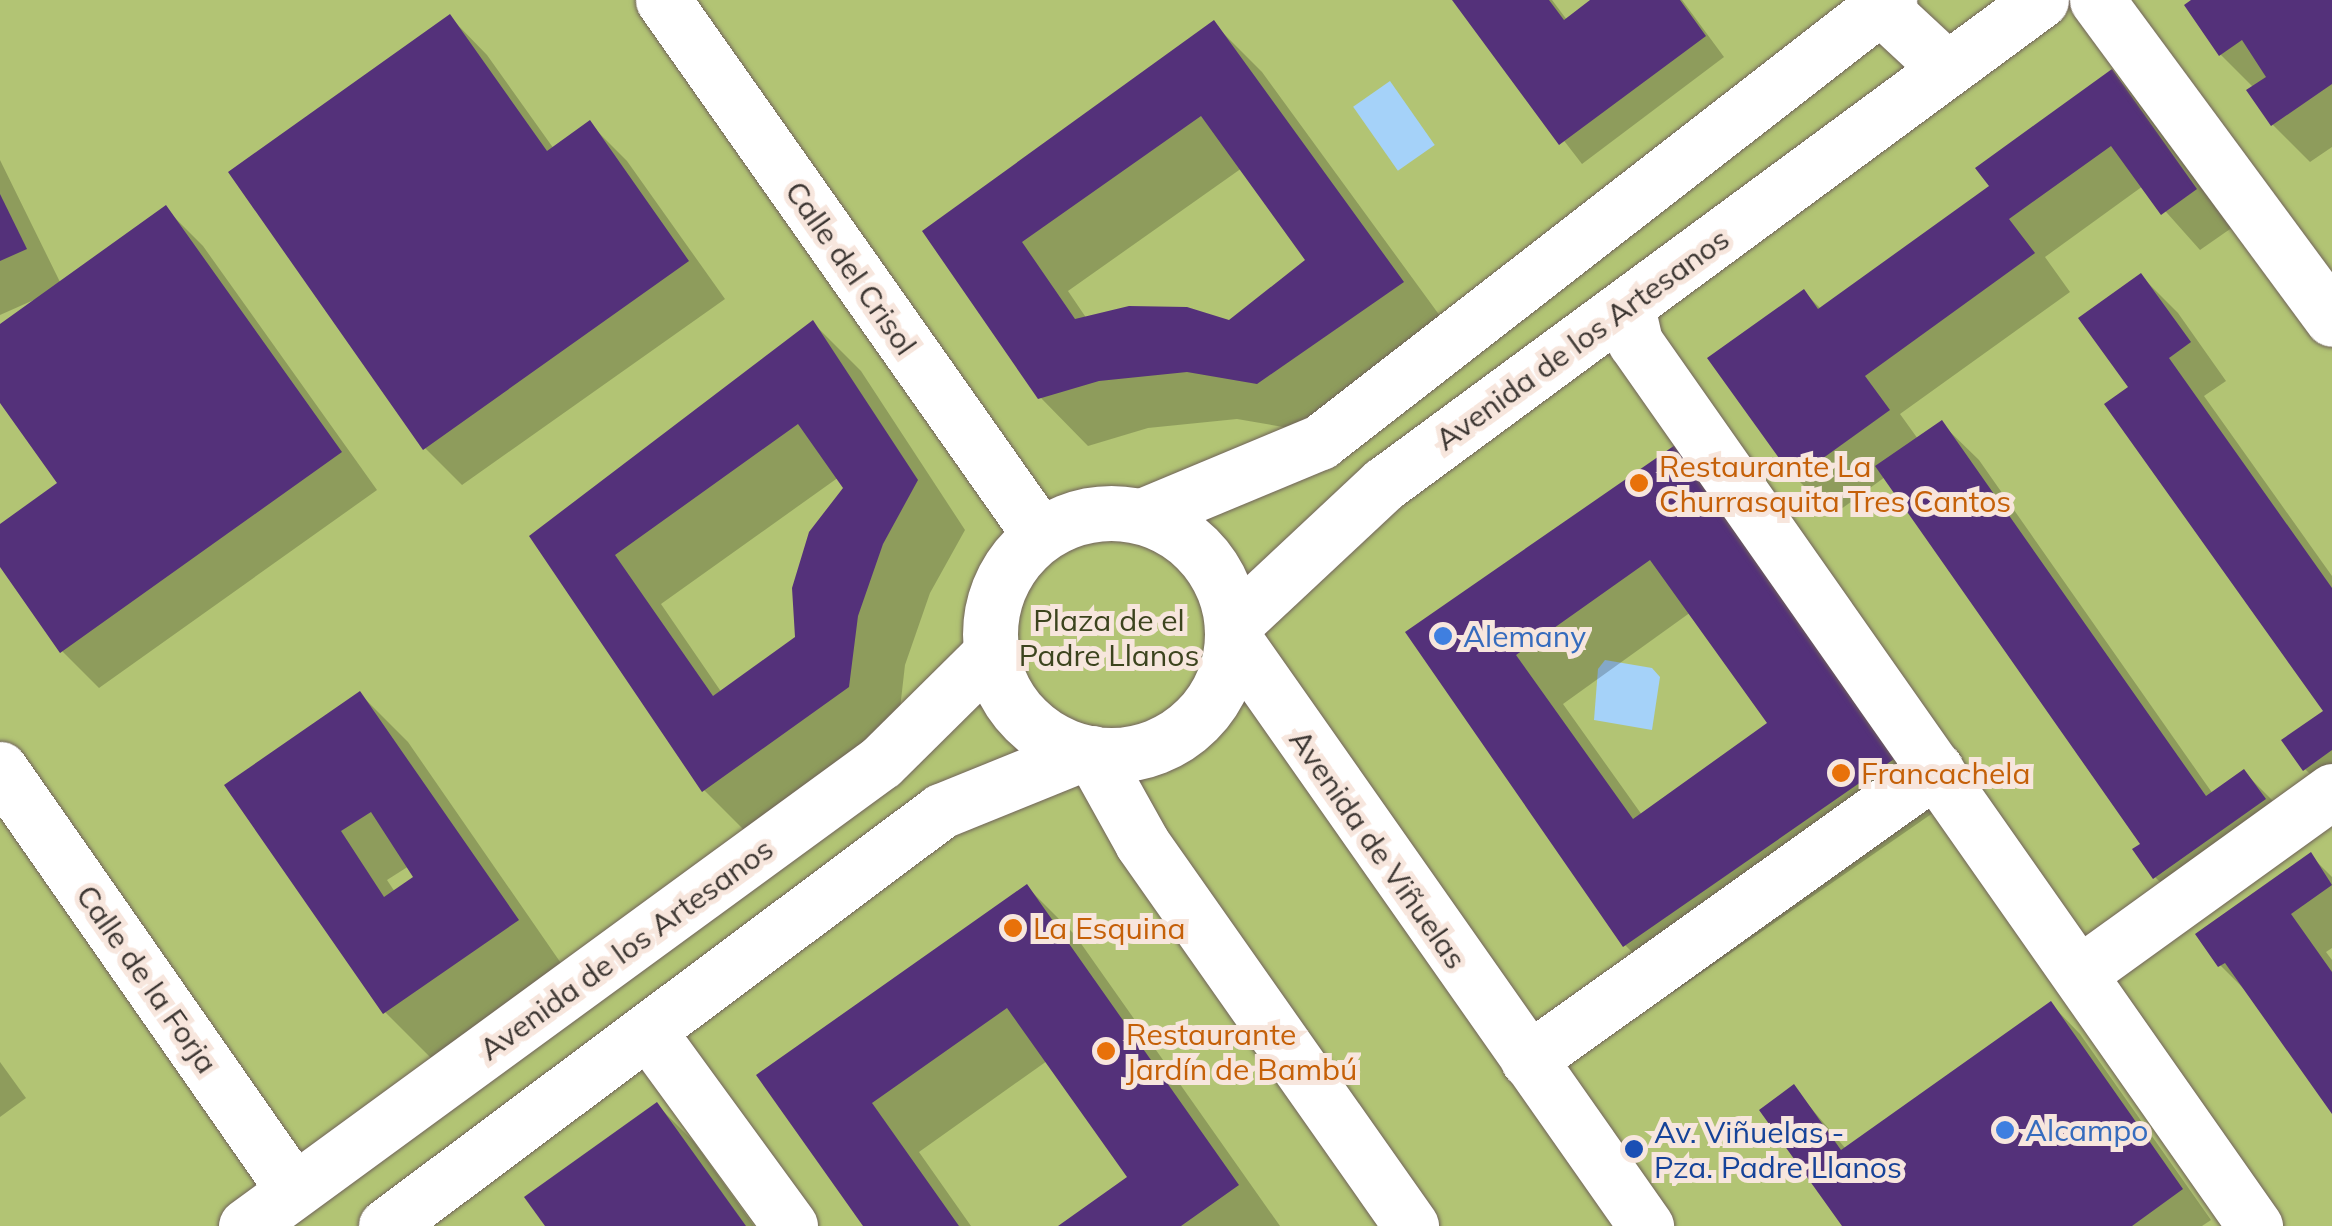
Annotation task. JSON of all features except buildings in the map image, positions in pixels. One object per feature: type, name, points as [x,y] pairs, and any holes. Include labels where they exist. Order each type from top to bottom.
[{"type":"street","name":"Calle del Crisol","points":[[664,0],[1040,534]]},
{"type":"street","name":"Avenida de los Artesanos","points":[[1232,630],[1384,484],[2041,0]]},
{"type":"street","points":[[2097,0],[2332,319]]},
{"type":"street","points":[[1142,516],[1182,536],[1214,568],[1232,630],[1219,691],[1199,719],[1172,740],[1130,755],[1088,753],[1032,728],[1012,706],[990,653],[998,587],[1040,534],[1071,518],[1142,516],[1320,442],[1880,2],[1945,67]]},
{"type":"street","points":[[1628,307],[1636,342],[2080,973],[2232,1218]]},
{"type":"street","name":"Avenida de Viñuelas","points":[[1232,630],[1646,1226]]},
{"type":"street","name":"Avenida de los Artesanos","points":[[246,1226],[881,762],[990,653]]},
{"type":"street","points":[[386,1226],[941,812],[1088,753]]},
{"type":"street","points":[[1088,753],[1142,843],[1410,1226]]},
{"type":"street","name":"Calle de la Forja","points":[[0,769],[293,1189]]},
{"type":"street","points":[[1528,1060],[1936,769]]},
{"type":"street","points":[[2080,973],[2332,791]]},
{"type":"street","points":[[648,1031],[790,1226]]},
{"type":"green space","name":"Plaza de el Padre Llanos","points":[[0,0],[2332,0],[2332,1226],[0,1226]]},
{"type":"water","points":[[1390,81],[1435,145],[1398,171],[1353,107]]},
{"type":"water","points":[[1605,660],[1652,668],[1660,677],[1652,730],[1594,720],[1598,669]]},
{"type":"place","name":"Restaurante La Churrasquita Tres Cantos","points":[[1639,483]]},
{"type":"place","name":"Alemany","points":[[1443,636]]},
{"type":"place","name":"Francachela","points":[[1841,773]]},
{"type":"place","name":"La Esquina","points":[[1013,928]]},
{"type":"place","name":"Restaurante Jardín de Bambú","points":[[1106,1051]]},
{"type":"place","name":"Alcampo","points":[[2005,1130]]},
{"type":"place","name":"Av. Viñuelas - Pza. Padre Llanos","points":[[1634,1149]]}]
